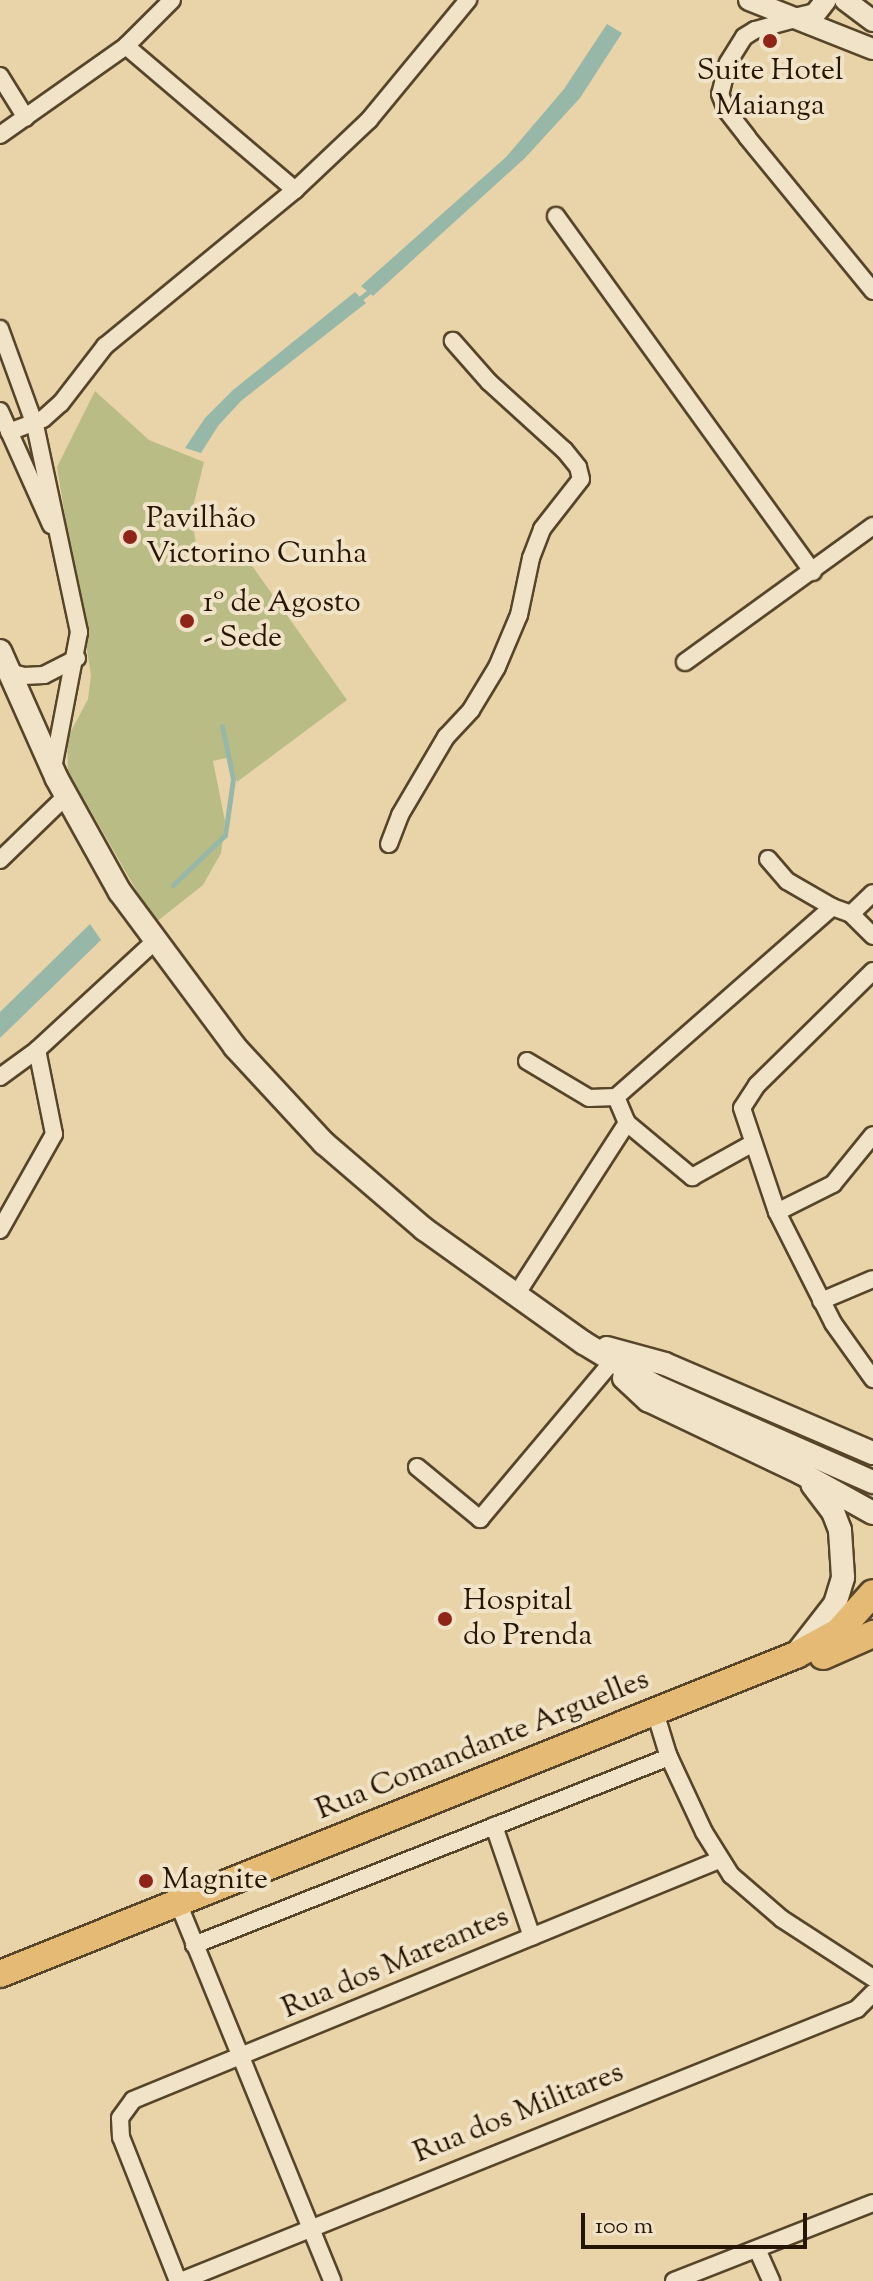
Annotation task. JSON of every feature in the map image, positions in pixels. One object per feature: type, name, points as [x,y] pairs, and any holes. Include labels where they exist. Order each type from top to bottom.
[{"type":"main road","points":[[4,662],[66,796],[120,892],[154,942],[235,1047],[324,1143],[424,1229],[584,1343],[655,1386],[873,1482]]},
{"type":"main road","points":[[584,1343],[648,1400],[801,1473],[873,1513]]},
{"type":"main road","points":[[584,1343],[665,1364],[873,1453]]},
{"type":"main road","points":[[584,1343],[873,1470]]},
{"type":"main road","points":[[796,1655],[835,1604],[844,1563],[840,1530],[833,1512],[801,1473]]},
{"type":"main road","name":"Rua Comandante Arguelles","points":[[0,1974],[796,1655],[838,1632],[873,1593]]},
{"type":"main road","name":"Rua Comandante Arguelles","points":[[0,1988],[659,1725],[873,1634]]},
{"type":"street","points":[[0,135],[126,46],[172,0]]},
{"type":"street","points":[[9,432],[35,425],[61,403],[105,346],[295,190],[369,120],[468,0]]},
{"type":"street","points":[[749,0],[873,49]]},
{"type":"street","points":[[826,0],[815,14],[755,30],[744,37],[728,63],[720,94],[727,111],[747,137],[873,291]]},
{"type":"street","points":[[845,0],[873,21]]},
{"type":"street","points":[[126,46],[295,190]]},
{"type":"street","points":[[0,76],[26,118]]},
{"type":"street","points":[[556,216],[813,572]]},
{"type":"street","points":[[0,329],[35,425],[79,632],[77,658],[53,770]]},
{"type":"street","points":[[389,844],[400,815],[446,737],[471,710],[497,667],[519,615],[531,558],[542,529],[581,479],[578,467],[564,450],[489,382],[453,341]]},
{"type":"street","points":[[0,411],[65,555]]},
{"type":"street","points":[[685,662],[873,526]]},
{"type":"street","points":[[4,662],[24,676],[44,675],[77,658]]},
{"type":"street","points":[[0,860],[66,796]]},
{"type":"street","points":[[768,859],[787,881],[832,907],[851,914],[873,936]]},
{"type":"street","points":[[851,914],[873,893]]},
{"type":"street","points":[[527,1061],[589,1098],[616,1097],[832,907]]},
{"type":"street","points":[[0,1077],[37,1050],[154,942]]},
{"type":"street","points":[[873,971],[744,1102],[742,1116],[777,1212],[821,1301],[873,1379]]},
{"type":"street","points":[[0,1230],[53,1139],[37,1050]]},
{"type":"street","points":[[616,1097],[627,1123],[692,1177],[753,1143]]},
{"type":"street","points":[[516,1295],[627,1123]]},
{"type":"street","points":[[777,1212],[833,1184],[873,1135]]},
{"type":"street","points":[[821,1301],[873,1279]]},
{"type":"street","points":[[417,1467],[480,1519],[609,1365]]},
{"type":"street","points":[[659,1725],[669,1757],[719,1860],[743,1888],[782,1919],[873,1978]]},
{"type":"street","points":[[194,1945],[669,1757]]},
{"type":"street","points":[[494,1826],[532,1937]]},
{"type":"street","name":"Rua dos Mareantes","points":[[180,2281],[121,2137],[120,2118],[133,2100],[242,2058],[719,1860]]},
{"type":"street","points":[[183,1915],[332,2281]]},
{"type":"street","name":"Rua dos Militares","points":[[180,2281],[857,2009],[873,1993]]},
{"type":"street","points":[[674,2281],[873,2203]]},
{"type":"street","points":[[757,2249],[771,2281]]},
{"type":"green space","name":"1º de Agosto - Sede","points":[[95,391],[149,440],[204,462],[191,515],[200,566],[248,560],[347,700],[237,782],[230,757],[213,761],[225,821],[221,853],[203,885],[155,923],[68,771],[67,739],[88,699],[91,675],[57,467]]},
{"type":"shaded area","points":[[607,24],[622,33],[580,98],[525,158],[373,296],[361,286],[506,157],[564,89]]},
{"type":"shaded area","points":[[355,292],[366,303],[241,401],[218,426],[201,453],[185,448],[205,418],[233,390]]},
{"type":"shaded area","points":[[90,924],[101,940],[0,1038],[0,1012]]},
{"type":"waterway","points":[[356,302],[373,288]]},
{"type":"waterway","points":[[173,885],[225,835],[233,779],[222,726]]},
{"type":"place","name":"Suite Hotel Maianga","points":[[770,41]]},
{"type":"place","name":"Pavilhão Victorino Cunha","points":[[130,537]]},
{"type":"place","name":"1º de Agosto - Sede","points":[[187,621]]},
{"type":"place","name":"Hospital do Prenda","points":[[445,1619]]},
{"type":"place","name":"Magnite","points":[[146,1881]]}]
